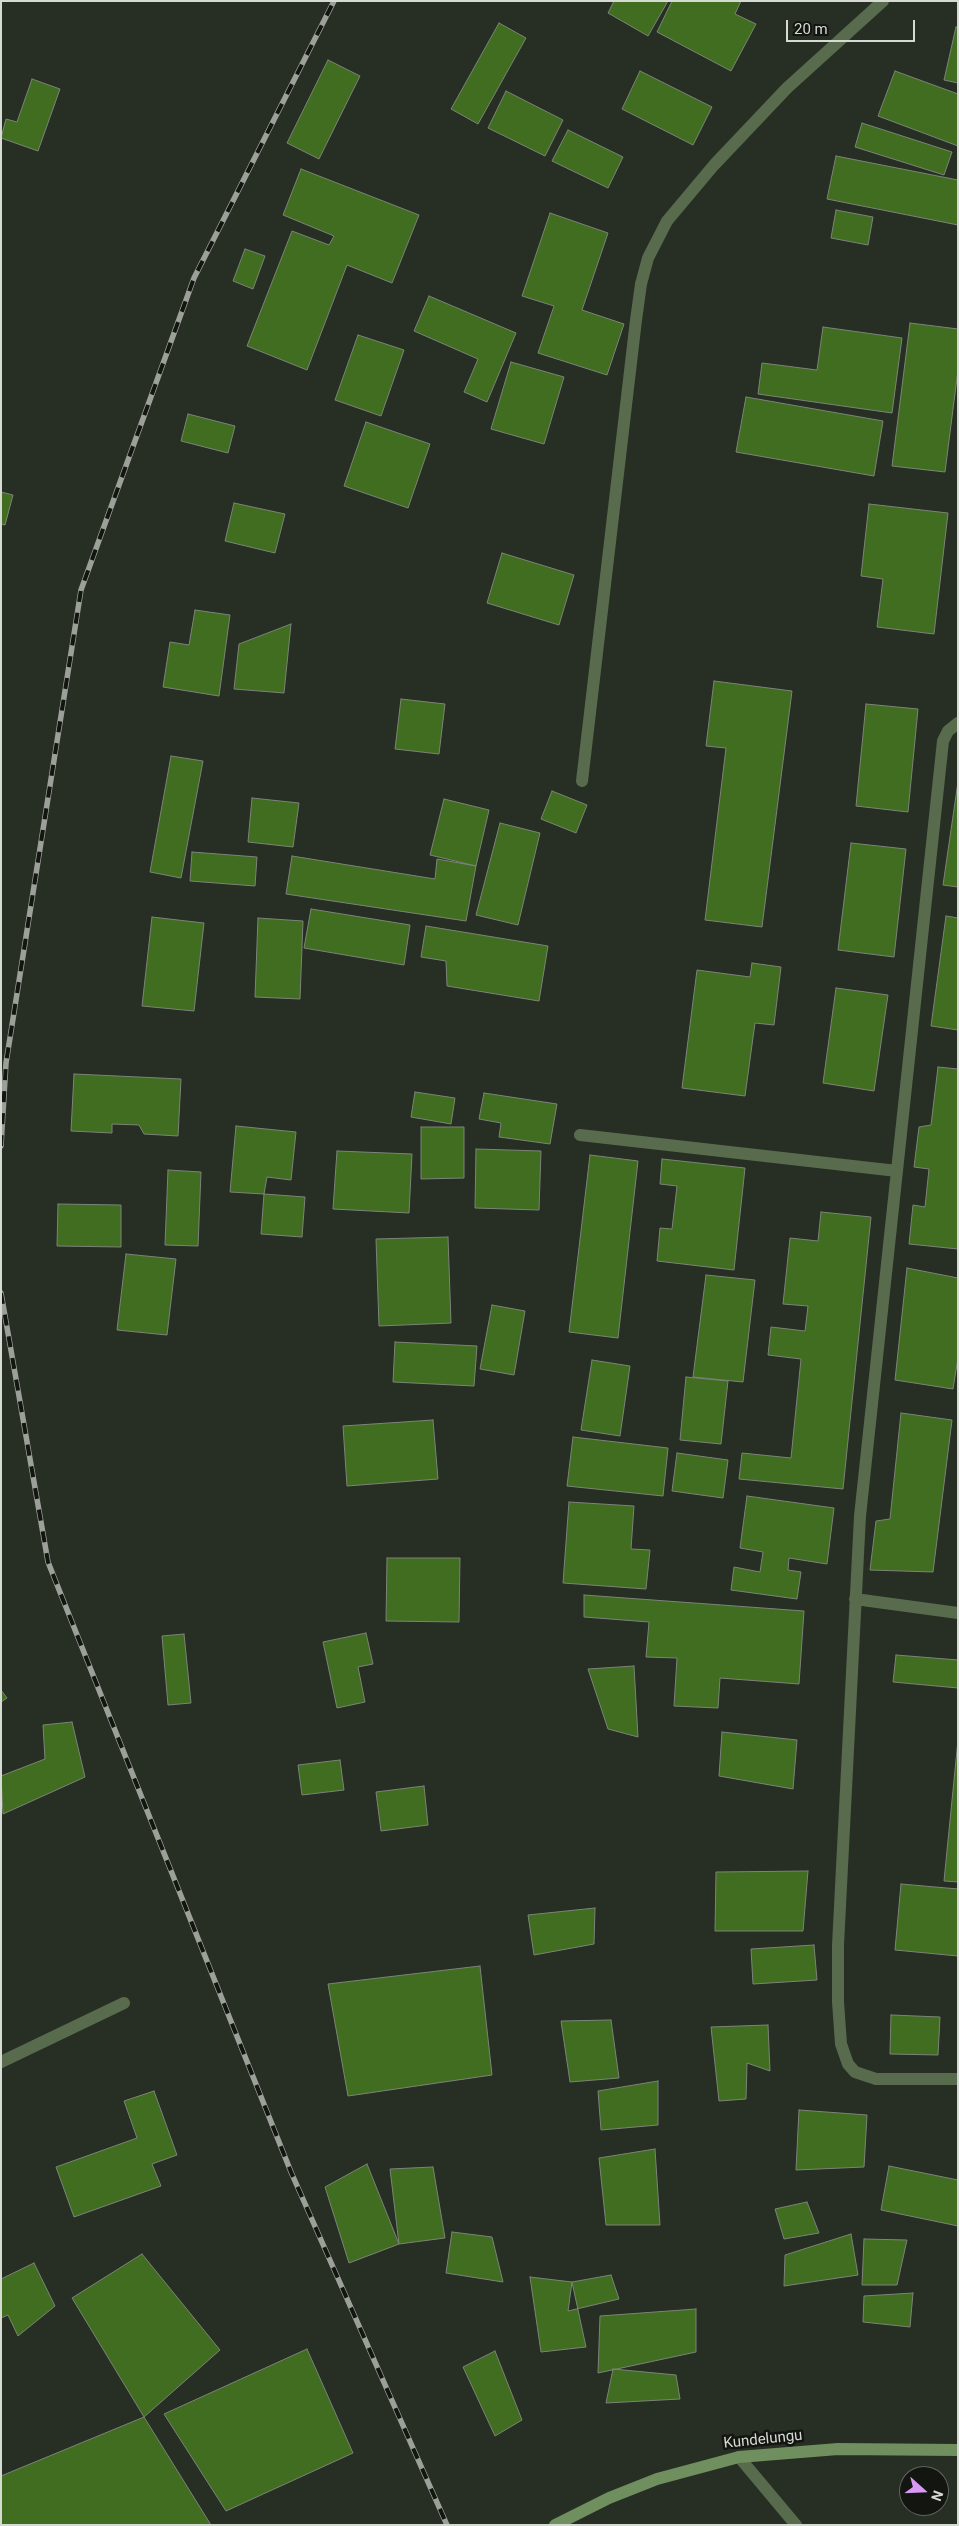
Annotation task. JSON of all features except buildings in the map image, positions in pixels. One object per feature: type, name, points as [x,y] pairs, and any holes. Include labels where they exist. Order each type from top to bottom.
[{"type":"street","points":[[582,782],[636,320],[641,284],[648,258],[667,221],[714,165],[786,88],[882,1]]},
{"type":"street","points":[[958,723],[948,731],[943,741],[860,1516],[838,1945],[838,2002],[841,2044],[848,2064],[863,2076],[876,2079],[958,2079]]},
{"type":"street","points":[[580,1135],[897,1171]]},
{"type":"street","points":[[855,1599],[958,1613]]},
{"type":"street","points":[[1,2062],[124,2003]]},
{"type":"street","name":"Kundelungu","points":[[555,2525],[609,2498],[657,2479],[739,2457],[838,2449],[958,2450]]},
{"type":"street","points":[[739,2457],[796,2525]]},
{"type":"railway","points":[[1,1146],[6,1063],[81,590],[194,278],[334,1]]},
{"type":"railway","points":[[1,1293],[48,1562],[291,2172],[447,2525]]}]
